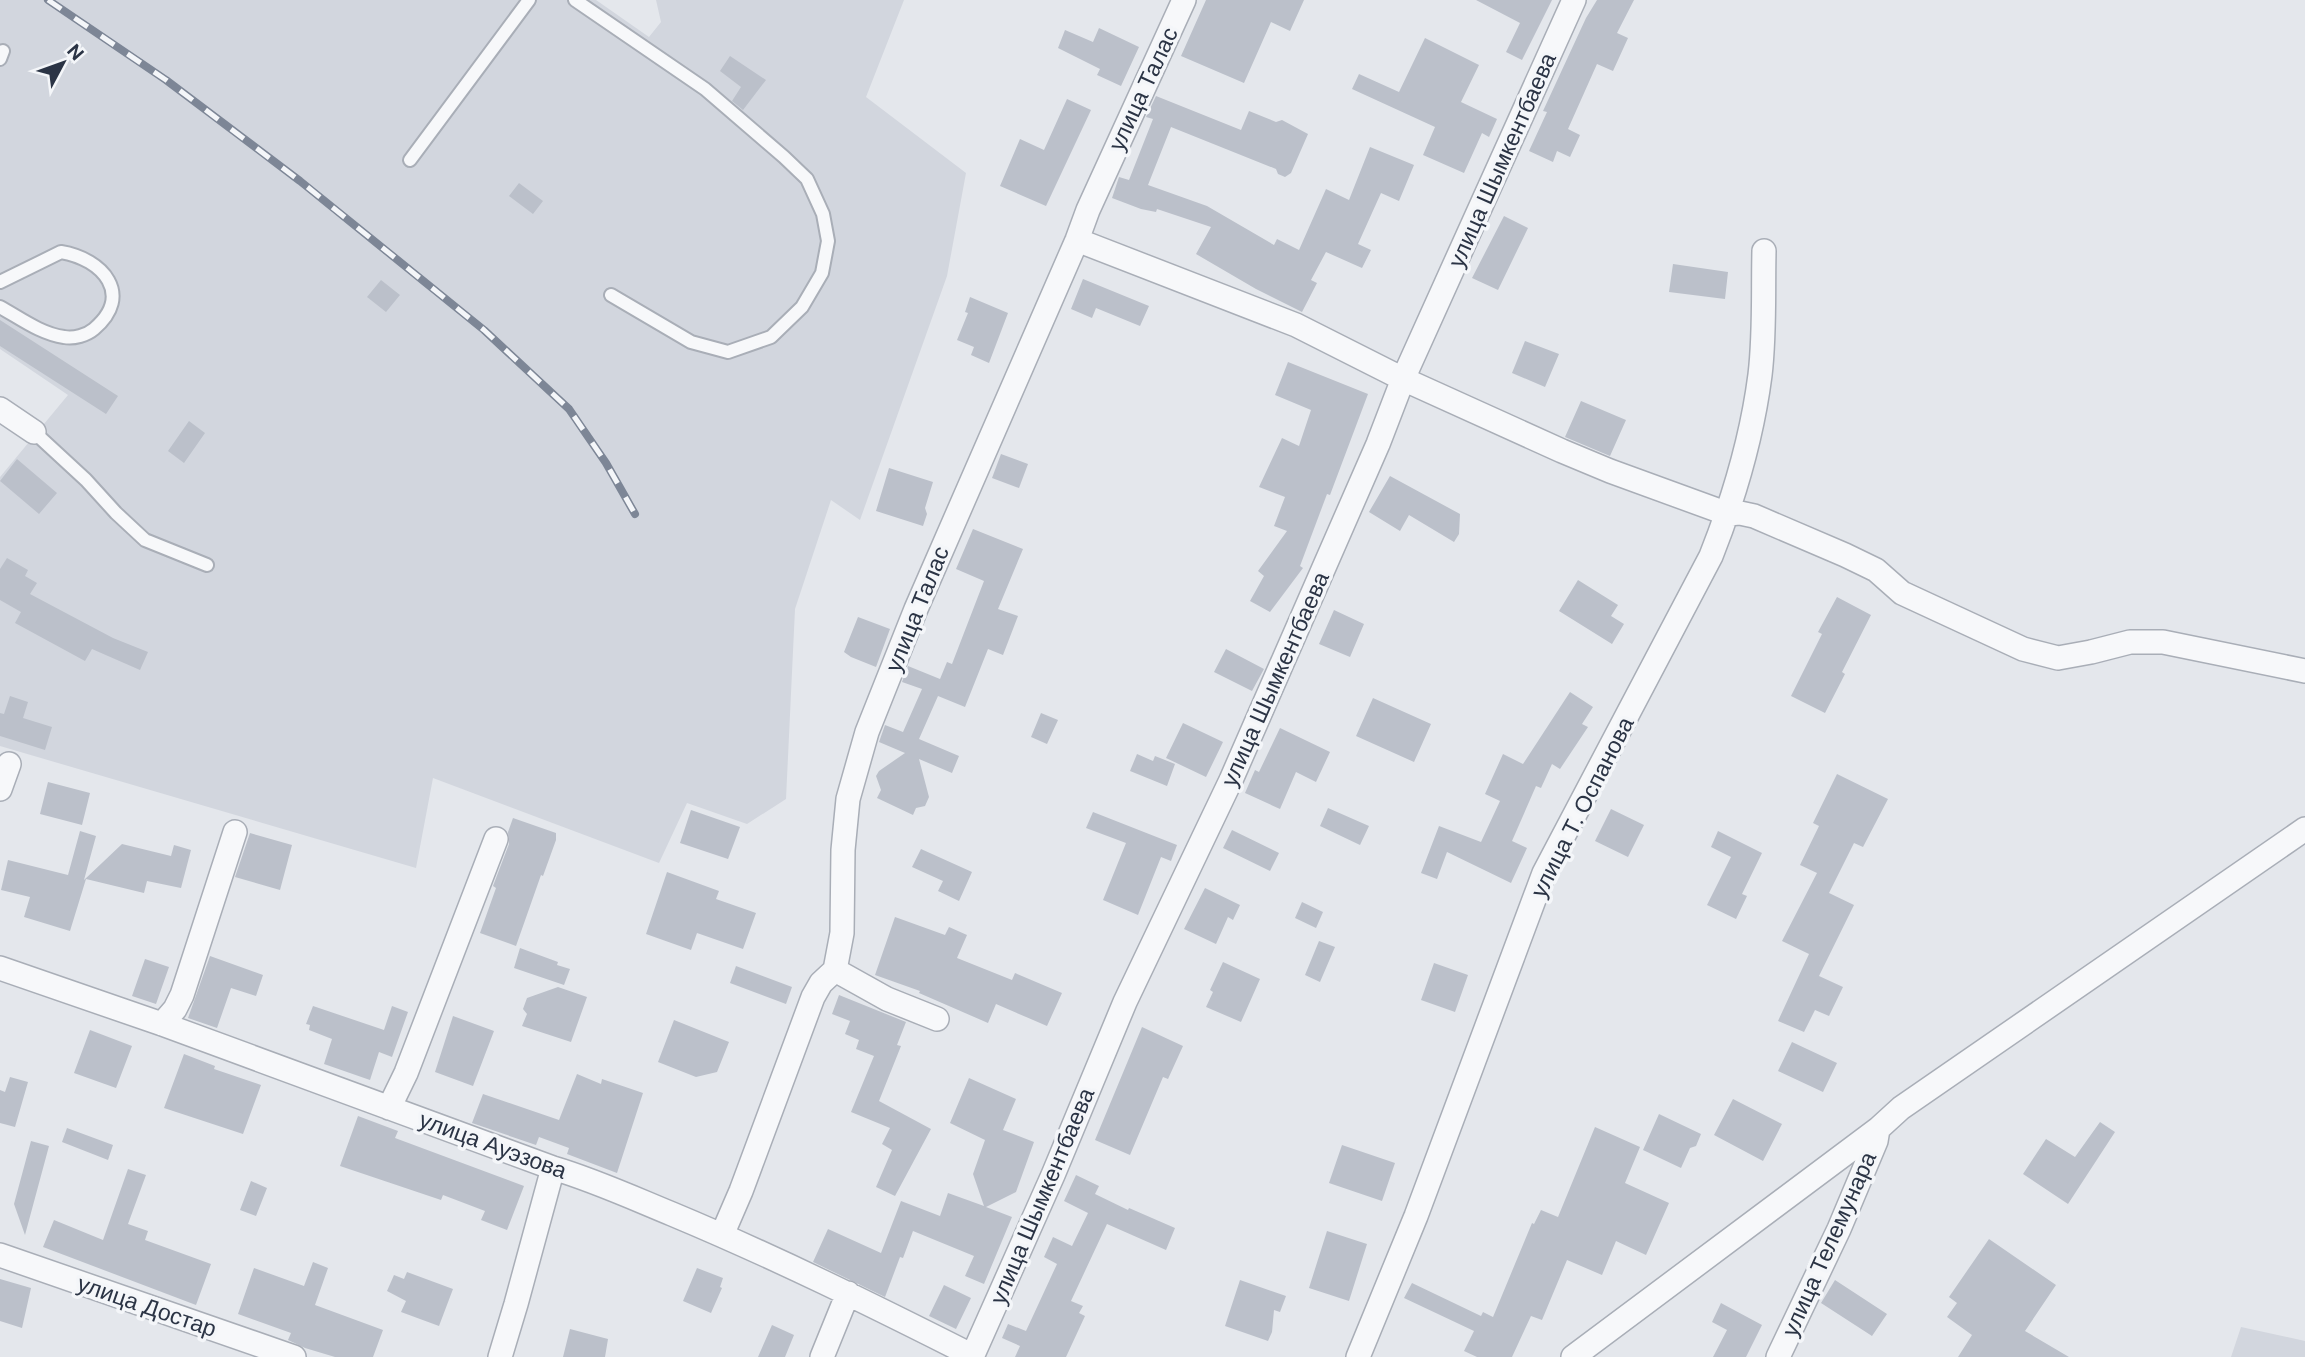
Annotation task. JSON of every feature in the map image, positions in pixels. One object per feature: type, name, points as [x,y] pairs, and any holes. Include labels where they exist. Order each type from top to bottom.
[{"type":"street","name":"улица Талас","points":[[722,1235],[813,997],[821,983],[835,970],[842,933],[843,850],[848,799],[867,732],[916,609],[1088,210],[1184,0]]},
{"type":"street","name":"улица Шымкентбаева","points":[[973,1356],[1125,1002],[1231,780],[1378,444],[1403,379],[1574,0]]},
{"type":"street","points":[[1077,240],[1296,325],[1403,379],[1610,471],[1728,514],[1754,516],[1845,555],[1875,570],[1902,593],[2023,649],[2058,658],[2130,642],[2163,642],[2305,671]]},
{"type":"street","name":"улица Т. Оспанова","points":[[1358,1357],[1416,1216],[1544,873],[1711,556],[1728,514],[1747,448],[1760,374],[1764,251]]},
{"type":"street","points":[[0,409],[34,432]]},
{"type":"street","points":[[0,789],[9,764]]},
{"type":"street","points":[[1573,1357],[1878,1129],[1901,1108],[2305,829]]},
{"type":"street","points":[[162,1024],[175,1009],[182,995],[235,832]]},
{"type":"street","points":[[389,1108],[406,1073],[496,839]]},
{"type":"street","name":"улица Ауэзова","points":[[0,968],[581,1176],[722,1235],[848,1293],[973,1356]]},
{"type":"street","points":[[835,970],[887,999],[937,1019]]},
{"type":"street","name":"улица Телемунара","points":[[1778,1357],[1839,1229],[1878,1129]]},
{"type":"street","points":[[500,1357],[553,1168]]},
{"type":"street","name":"улица Достар","points":[[0,1255],[293,1357]]},
{"type":"street","points":[[822,1357],[848,1293]]},
{"type":"lane","points":[[410,160],[530,0]]},
{"type":"lane","points":[[575,0],[705,89],[784,157],[807,179],[823,214],[828,241],[822,273],[802,307],[771,337],[728,352],[691,342],[611,295]]},
{"type":"lane","points":[[0,282],[61,252],[89,259],[102,270],[114,291],[112,307],[106,319],[88,334],[66,338],[42,330],[0,307]]},
{"type":"lane","points":[[34,432],[145,540],[207,565]]},
{"type":"shaded area","points":[[0,0],[596,0],[649,37],[661,22],[656,0],[904,0],[866,97],[966,173],[947,276],[860,520],[831,500],[795,609],[786,799],[747,824],[687,803],[659,863],[433,778],[416,868],[0,746],[0,477],[68,395],[0,349]]},
{"type":"shaded area","points":[[2241,1327],[2305,1341],[2305,1357],[2231,1357]]},
{"type":"building","points":[[1206,0],[1304,0],[1290,31],[1271,22],[1244,83],[1181,56]]},
{"type":"building","points":[[1476,0],[1552,0],[1522,60],[1506,52],[1520,23]]},
{"type":"building","points":[[1597,0],[1634,0],[1617,33],[1628,38],[1613,71],[1597,64],[1568,129],[1580,135],[1570,157],[1557,151],[1553,162],[1529,151],[1547,112],[1543,111]]},
{"type":"building","points":[[1099,28],[1139,47],[1121,86],[1097,75],[1100,69],[1058,48],[1065,30],[1093,42]]},
{"type":"building","points":[[1425,38],[1479,65],[1461,102],[1497,119],[1489,137],[1482,133],[1464,173],[1423,155],[1435,127],[1352,89],[1359,74],[1399,92]]},
{"type":"building","points":[[730,56],[766,80],[743,110],[732,101],[741,87],[720,71]]},
{"type":"building","points":[[1156,96],[1241,130],[1249,111],[1276,122],[1282,120],[1308,134],[1291,173],[1285,177],[1278,174],[1276,169],[1171,127],[1148,185],[1207,206],[1274,245],[1277,239],[1299,250],[1326,189],[1349,200],[1370,147],[1414,165],[1399,201],[1381,193],[1358,244],[1371,250],[1362,268],[1326,252],[1311,280],[1317,283],[1302,312],[1196,254],[1211,227],[1157,209],[1156,212],[1141,209],[1112,198],[1119,177],[1129,180],[1153,119],[1146,117]]},
{"type":"building","points":[[1067,99],[1091,110],[1046,206],[1000,186],[1020,139],[1044,150]]},
{"type":"building","points":[[519,183],[543,201],[533,214],[509,196]]},
{"type":"building","points":[[1504,216],[1528,228],[1498,290],[1472,278]]},
{"type":"building","points":[[1673,264],[1728,272],[1725,299],[1669,292]]},
{"type":"building","points":[[1083,279],[1149,306],[1140,326],[1096,308],[1092,318],[1071,309]]},
{"type":"building","points":[[381,280],[400,295],[386,312],[367,297]]},
{"type":"building","points":[[970,297],[1008,313],[989,363],[971,355],[974,347],[957,340],[968,313],[965,312]]},
{"type":"building","points":[[0,320],[118,396],[106,414],[0,346]]},
{"type":"building","points":[[1525,341],[1559,354],[1545,387],[1512,373]]},
{"type":"building","points":[[1288,362],[1368,394],[1300,566],[1303,568],[1270,612],[1250,601],[1264,576],[1258,571],[1287,531],[1274,526],[1285,497],[1259,487],[1282,438],[1299,446],[1311,410],[1275,395]]},
{"type":"building","points":[[1581,401],[1626,420],[1610,456],[1565,437]]},
{"type":"building","points":[[189,421],[205,433],[184,463],[168,451]]},
{"type":"building","points":[[1001,454],[1028,464],[1019,488],[992,478]]},
{"type":"building","points":[[17,459],[57,493],[39,514],[0,481]]},
{"type":"building","points":[[889,468],[933,482],[923,526],[876,511]]},
{"type":"building","points":[[1390,476],[1460,514],[1459,534],[1454,542],[1409,515],[1400,531],[1369,512]]},
{"type":"building","points":[[973,529],[1023,549],[998,609],[1018,616],[1003,655],[988,649],[965,707],[938,696],[919,739],[959,756],[952,773],[919,759],[929,797],[925,806],[916,808],[913,815],[877,798],[881,790],[876,776],[879,771],[905,753],[879,742],[885,725],[903,732],[922,689],[902,682],[908,666],[940,679],[947,662],[952,664],[984,581],[956,569]]},
{"type":"building","points":[[7,558],[28,570],[25,576],[37,583],[30,594],[113,638],[148,652],[140,670],[92,649],[85,661],[15,623],[21,612],[0,600],[0,569]]},
{"type":"building","points":[[1578,580],[1618,605],[1611,616],[1624,624],[1612,644],[1559,611]]},
{"type":"building","points":[[1837,597],[1871,615],[1825,713],[1791,696],[1822,634],[1818,632]]},
{"type":"building","points":[[1334,610],[1364,624],[1350,657],[1319,644]]},
{"type":"building","points":[[858,617],[890,629],[876,667],[844,652]]},
{"type":"building","points":[[1226,649],[1264,669],[1252,691],[1214,672]]},
{"type":"building","points":[[1570,692],[1593,707],[1582,724],[1588,727],[1560,769],[1552,764],[1541,788],[1536,786],[1512,841],[1527,848],[1511,883],[1447,852],[1437,879],[1421,873],[1439,826],[1481,842],[1500,801],[1485,794],[1503,754],[1523,764]]},
{"type":"building","points":[[10,696],[28,702],[23,718],[52,727],[45,750],[0,736],[0,713],[4,714]]},
{"type":"building","points":[[1373,698],[1431,724],[1414,762],[1356,736]]},
{"type":"building","points":[[1041,713],[1058,720],[1047,744],[1031,737]]},
{"type":"building","points":[[1183,723],[1223,742],[1206,777],[1166,758]]},
{"type":"building","points":[[1280,728],[1330,752],[1316,782],[1296,772],[1280,809],[1245,793],[1255,770],[1259,772]]},
{"type":"building","points":[[1137,754],[1153,761],[1155,756],[1175,764],[1167,786],[1130,771]]},
{"type":"building","points":[[1837,774],[1888,799],[1863,847],[1854,843],[1829,893],[1854,905],[1819,976],[1843,987],[1829,1016],[1815,1010],[1804,1032],[1778,1021],[1809,954],[1782,941],[1817,873],[1800,865],[1819,826],[1813,823]]},
{"type":"building","points":[[48,782],[90,793],[82,825],[40,814]]},
{"type":"building","points":[[1328,808],[1369,826],[1360,845],[1320,826]]},
{"type":"building","points":[[1611,809],[1644,825],[1628,857],[1595,841]]},
{"type":"building","points":[[691,810],[740,827],[728,859],[680,843]]},
{"type":"building","points":[[1093,812],[1177,845],[1171,861],[1161,857],[1138,915],[1103,900],[1126,843],[1086,828]]},
{"type":"building","points":[[513,818],[556,833],[556,840],[516,946],[480,933],[496,888],[493,886],[509,844],[508,832]]},
{"type":"building","points":[[1232,830],[1279,853],[1270,871],[1223,848]]},
{"type":"building","points":[[80,831],[96,836],[84,880],[122,844],[171,856],[174,845],[191,850],[181,888],[147,881],[144,893],[86,879],[70,931],[24,917],[30,897],[1,890],[8,860],[68,875]]},
{"type":"building","points":[[1718,831],[1762,853],[1742,894],[1747,896],[1736,919],[1707,905],[1731,857],[1711,847]]},
{"type":"building","points":[[250,833],[292,845],[280,890],[235,877]]},
{"type":"building","points":[[921,849],[972,872],[959,901],[938,891],[943,881],[912,867]]},
{"type":"building","points":[[667,872],[719,891],[716,899],[756,913],[743,949],[697,933],[691,950],[646,934]]},
{"type":"building","points":[[1205,888],[1240,905],[1233,920],[1228,917],[1216,944],[1184,929]]},
{"type":"building","points":[[1302,902],[1323,912],[1316,928],[1295,918]]},
{"type":"building","points":[[895,917],[945,935],[949,927],[967,935],[957,958],[1012,980],[1015,973],[1062,993],[1047,1026],[996,1004],[988,1023],[919,993],[920,991],[875,975]]},
{"type":"building","points":[[1319,941],[1335,947],[1320,982],[1305,975]]},
{"type":"building","points":[[520,948],[570,969],[564,985],[514,968]]},
{"type":"building","points":[[210,956],[263,975],[256,996],[231,988],[217,1028],[188,1018]]},
{"type":"building","points":[[145,959],[169,967],[156,1004],[132,996]]},
{"type":"building","points":[[1223,962],[1260,979],[1241,1022],[1206,1007],[1213,992],[1210,990]]},
{"type":"building","points":[[1434,963],[1468,975],[1455,1012],[1421,1000]]},
{"type":"building","points":[[736,966],[792,987],[786,1004],[730,983]]},
{"type":"building","points":[[558,987],[587,997],[571,1042],[522,1026],[527,1014],[523,1009],[527,998]]},
{"type":"building","points":[[839,995],[906,1022],[897,1045],[901,1046],[879,1101],[931,1129],[895,1196],[876,1187],[892,1150],[882,1144],[890,1128],[851,1112],[874,1056],[856,1049],[859,1040],[845,1034],[850,1021],[832,1014]]},
{"type":"building","points":[[313,1006],[384,1030],[392,1006],[408,1012],[392,1057],[379,1052],[370,1080],[324,1064],[332,1039],[309,1030],[310,1025],[306,1024]]},
{"type":"building","points":[[453,1016],[494,1031],[473,1086],[435,1072]]},
{"type":"building","points":[[674,1020],[729,1042],[717,1072],[696,1077],[658,1062]]},
{"type":"building","points":[[1142,1027],[1183,1046],[1168,1079],[1163,1077],[1130,1155],[1095,1140]]},
{"type":"building","points":[[90,1030],[132,1046],[116,1088],[74,1073]]},
{"type":"building","points":[[1792,1042],[1837,1063],[1823,1092],[1778,1071]]},
{"type":"building","points":[[184,1054],[215,1066],[214,1069],[261,1085],[243,1134],[164,1108]]},
{"type":"building","points":[[577,1074],[601,1084],[602,1079],[643,1093],[617,1173],[567,1154],[569,1148],[539,1137],[536,1145],[472,1123],[483,1094],[559,1120]]},
{"type":"building","points":[[10,1077],[28,1082],[15,1127],[0,1123],[0,1090],[5,1092]]},
{"type":"building","points":[[969,1078],[1016,1099],[1003,1130],[1034,1142],[1016,1192],[986,1207],[1012,1217],[984,1284],[965,1276],[974,1256],[913,1231],[885,1297],[813,1262],[828,1229],[881,1253],[901,1201],[940,1216],[948,1193],[984,1206],[973,1174],[985,1140],[950,1123]]},
{"type":"building","points":[[1733,1099],[1782,1124],[1763,1161],[1714,1135]]},
{"type":"building","points":[[1659,1114],[1701,1134],[1696,1146],[1690,1148],[1681,1168],[1643,1150]]},
{"type":"building","points":[[358,1116],[398,1131],[395,1138],[524,1186],[507,1230],[481,1220],[485,1211],[443,1195],[441,1200],[340,1166]]},
{"type":"building","points":[[2100,1122],[2115,1132],[2068,1204],[2023,1174],[2046,1139],[2075,1157]]},
{"type":"building","points":[[1595,1127],[1640,1147],[1625,1183],[1669,1203],[1646,1255],[1616,1241],[1602,1275],[1567,1260],[1542,1320],[1531,1316],[1512,1357],[1477,1357],[1464,1351],[1474,1331],[1404,1298],[1412,1283],[1481,1316],[1483,1312],[1493,1317],[1532,1223],[1534,1224],[1541,1210],[1558,1217]]},
{"type":"building","points":[[67,1128],[113,1145],[108,1160],[62,1142]]},
{"type":"building","points":[[31,1141],[49,1146],[25,1235],[14,1204]]},
{"type":"building","points":[[1342,1145],[1395,1163],[1382,1201],[1329,1183]]},
{"type":"building","points":[[128,1169],[146,1175],[128,1224],[148,1231],[145,1240],[211,1264],[196,1305],[43,1247],[54,1220],[103,1240]]},
{"type":"building","points":[[1076,1175],[1099,1186],[1095,1194],[1175,1228],[1166,1250],[1107,1224],[1071,1301],[1083,1306],[1079,1313],[1085,1316],[1066,1357],[1015,1357],[1020,1346],[1002,1338],[1008,1324],[1026,1331],[1057,1264],[1044,1257],[1053,1237],[1072,1246],[1088,1213],[1064,1201]]},
{"type":"building","points":[[251,1181],[267,1188],[256,1216],[240,1210]]},
{"type":"building","points":[[1327,1231],[1367,1244],[1349,1301],[1309,1288]]},
{"type":"building","points":[[1989,1239],[2056,1285],[2025,1331],[2069,1357],[1958,1357],[1972,1335],[1947,1317],[1957,1303],[1949,1297]]},
{"type":"building","points":[[313,1262],[328,1268],[315,1305],[383,1330],[373,1357],[335,1357],[305,1348],[288,1340],[291,1333],[238,1314],[254,1268],[304,1286]]},
{"type":"building","points":[[697,1268],[723,1278],[722,1288],[711,1313],[683,1301]]},
{"type":"building","points":[[407,1272],[453,1289],[439,1326],[401,1312],[406,1301],[387,1291],[394,1275],[404,1279]]},
{"type":"building","points":[[0,1279],[31,1288],[22,1328],[0,1321]]},
{"type":"building","points":[[1240,1280],[1286,1296],[1280,1312],[1274,1310],[1272,1332],[1268,1341],[1225,1326]]},
{"type":"building","points":[[1835,1280],[1887,1314],[1872,1336],[1821,1303]]},
{"type":"building","points":[[944,1285],[971,1298],[956,1329],[929,1316]]},
{"type":"building","points":[[1721,1303],[1762,1325],[1746,1357],[1713,1357],[1727,1330],[1712,1322]]},
{"type":"building","points":[[772,1325],[794,1335],[785,1357],[758,1357]]},
{"type":"building","points":[[570,1329],[608,1339],[605,1357],[563,1357]]},
{"type":"railway","points":[[48,0],[166,80],[300,181],[484,330],[569,409],[606,463],[635,514]]}]
